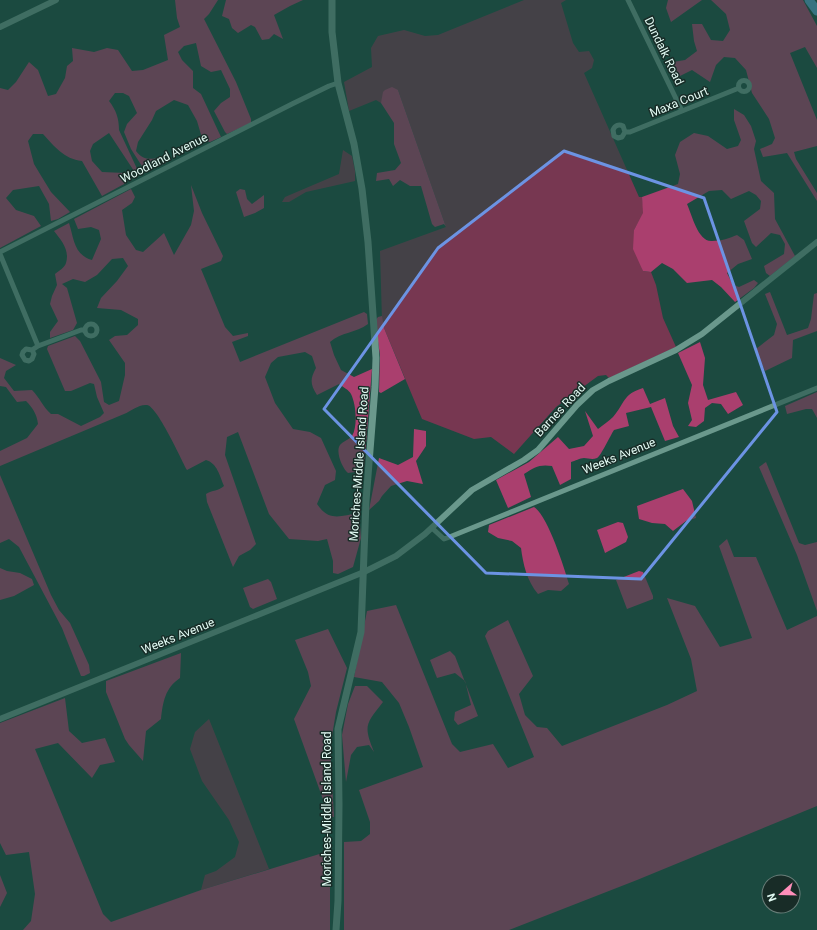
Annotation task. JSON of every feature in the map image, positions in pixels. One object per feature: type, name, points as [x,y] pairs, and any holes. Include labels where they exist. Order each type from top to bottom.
[{"type":"highway","points":[[809,0],[817,11]]},
{"type":"main road","name":"Moriches-Middle Island Road","points":[[332,0],[332,32],[338,83],[360,173],[368,242],[376,350],[376,377],[368,481],[361,632],[338,728],[339,804],[338,901],[336,930]]},
{"type":"street","points":[[0,27],[56,0]]},
{"type":"street","name":"Dundalk Road","points":[[628,0],[682,111]]},
{"type":"street","name":"Woodland Avenue","points":[[0,253],[292,104],[338,83]]},
{"type":"street","name":"Maxa Court","points":[[625,132],[630,132],[739,88]]},
{"type":"street","name":"Barnes Road","points":[[364,572],[396,556],[432,528],[472,490],[524,460],[538,450],[576,405],[594,390],[609,381],[676,350],[702,334],[817,242]]},
{"type":"street","points":[[0,253],[38,346]]},
{"type":"street","points":[[32,350],[38,346],[81,330],[85,330]]},
{"type":"street","name":"Weeks Avenue","points":[[432,528],[444,539],[447,538],[817,388]]},
{"type":"street","name":"Weeks Avenue","points":[[0,719],[364,572]]},
{"type":"highlighted area","points":[[564,151],[704,198],[777,412],[641,579],[486,573],[324,409],[438,248]]},
{"type":"shaded area","points":[[175,0],[218,0],[204,19],[236,82],[251,119],[251,123],[227,134],[225,132],[214,111],[221,103],[230,97],[230,89],[221,70],[211,72],[201,66],[196,43],[184,46],[178,52],[182,60],[193,71],[193,88],[201,94],[221,137],[210,142],[205,141],[202,138],[197,121],[188,105],[174,100],[156,111],[138,142],[136,151],[144,158],[161,158],[166,163],[145,171],[131,149],[124,132],[127,124],[137,113],[129,96],[123,93],[115,93],[109,101],[118,118],[119,130],[139,173],[136,174],[109,133],[93,144],[90,151],[92,161],[102,172],[125,173],[126,183],[102,196],[82,161],[65,155],[43,134],[33,134],[28,141],[34,164],[51,192],[70,212],[51,221],[49,204],[39,186],[13,190],[6,198],[16,210],[34,216],[41,226],[0,248],[0,88],[8,90],[16,82],[29,62],[38,70],[48,96],[56,94],[65,78],[67,66],[73,61],[72,48],[94,52],[107,48],[118,50],[132,71],[143,70],[168,60],[164,35],[180,27],[177,18]]},
{"type":"shaded area","points":[[226,0],[303,0],[274,15],[283,39],[274,34],[269,39],[262,40],[255,27],[251,25],[238,33],[232,28],[229,19],[222,16]]},
{"type":"shaded area","points":[[524,0],[566,0],[561,3],[573,43],[579,52],[589,51],[594,60],[592,68],[584,73],[639,197],[642,197],[644,213],[634,230],[643,271],[651,272],[656,285],[663,318],[676,347],[609,378],[606,375],[598,376],[556,407],[514,454],[491,437],[474,439],[422,419],[382,320],[380,251],[446,227],[398,90],[381,103],[376,100],[349,111],[344,82],[372,67],[371,48],[378,36],[404,30],[425,36],[438,35]]},
{"type":"shaded area","points":[[668,0],[702,0],[671,22],[666,8]]},
{"type":"shaded area","points":[[711,0],[803,0],[817,26],[817,68],[805,47],[790,53],[817,120],[817,146],[794,152],[796,159],[817,193],[817,201],[787,153],[763,157],[760,149],[772,144],[775,138],[769,119],[752,93],[746,70],[735,58],[724,57],[716,65],[710,82],[692,70],[676,78],[672,71],[673,62],[685,60],[697,51],[692,24],[702,24],[711,40],[723,41],[730,30],[726,14]]},
{"type":"shaded area","points":[[392,87],[398,90],[446,227],[444,224],[435,227],[432,224],[421,186],[410,186],[400,180],[393,186],[389,179],[376,181],[377,173],[395,170],[401,163],[394,144],[394,123],[381,103],[383,92]]},
{"type":"shaded area","points":[[734,109],[744,115],[751,126],[756,141],[754,149],[761,181],[774,193],[775,219],[795,256],[770,276],[766,273],[764,266],[784,254],[785,244],[780,235],[771,233],[756,247],[752,243],[744,221],[760,209],[761,201],[756,195],[749,191],[731,199],[722,190],[709,191],[687,204],[699,233],[707,240],[719,240],[737,235],[744,240],[752,259],[738,264],[727,273],[733,285],[739,287],[754,280],[758,283],[754,288],[735,302],[712,280],[687,283],[673,269],[662,263],[651,272],[643,271],[633,249],[634,230],[643,213],[642,197],[678,184],[680,174],[675,155],[680,142],[694,133],[708,136],[727,149],[738,146],[741,140],[734,120]]},
{"type":"shaded area","points":[[343,150],[352,156],[355,181],[306,192],[289,202],[282,202],[285,197],[339,174]]},
{"type":"shaded area","points":[[191,185],[202,213],[223,256],[221,261],[201,269],[225,327],[233,336],[248,333],[248,336],[232,342],[240,362],[364,312],[367,314],[368,324],[339,336],[330,342],[341,370],[354,377],[372,369],[364,468],[362,471],[348,473],[342,464],[338,452],[340,445],[352,436],[355,427],[356,415],[354,403],[349,391],[339,384],[317,395],[313,388],[312,382],[316,368],[312,356],[305,352],[278,357],[271,363],[265,377],[275,403],[293,429],[310,432],[321,438],[336,471],[335,480],[325,485],[317,504],[321,510],[331,516],[359,513],[361,538],[353,567],[338,574],[333,573],[333,561],[327,539],[318,541],[289,539],[269,514],[238,432],[227,437],[225,455],[256,544],[250,550],[239,556],[233,567],[207,502],[206,494],[224,486],[218,470],[213,464],[206,460],[187,470],[157,414],[147,405],[138,407],[0,466],[0,451],[27,438],[38,424],[34,411],[26,401],[17,402],[6,387],[0,386],[0,358],[16,365],[6,371],[4,378],[14,391],[32,390],[51,414],[58,414],[81,426],[100,417],[104,413],[97,397],[94,384],[90,383],[71,391],[65,391],[47,349],[48,346],[75,336],[80,341],[101,382],[104,402],[109,405],[119,401],[125,375],[125,363],[109,340],[115,336],[127,335],[138,325],[138,319],[121,310],[97,308],[101,298],[117,281],[128,266],[123,258],[112,259],[97,275],[85,282],[73,279],[62,284],[67,288],[77,323],[73,330],[50,338],[50,332],[58,321],[50,304],[57,285],[55,274],[62,269],[67,258],[66,250],[54,231],[69,223],[78,250],[86,258],[92,260],[101,239],[99,230],[91,227],[78,229],[74,219],[131,189],[135,197],[132,203],[122,210],[126,235],[136,250],[143,252],[164,233],[174,255],[191,225],[194,211]]},
{"type":"shaded area","points":[[240,189],[245,190],[247,199],[252,204],[264,195],[264,208],[244,217],[236,192]]},
{"type":"shaded area","points":[[770,292],[787,335],[808,328],[811,319],[814,294],[817,293],[817,331],[793,340],[792,358],[765,371],[756,349],[774,335],[777,324],[765,294]]},
{"type":"shaded area","points":[[382,316],[384,328],[405,379],[381,393],[379,392],[380,355],[375,321],[378,317]]},
{"type":"shaded area","points":[[700,342],[705,358],[703,385],[708,400],[736,392],[743,405],[728,414],[721,404],[712,403],[705,408],[704,421],[696,427],[688,426],[692,420],[688,403],[692,385],[678,353]]},
{"type":"shaded area","points":[[643,388],[650,404],[665,398],[673,426],[679,437],[665,441],[651,407],[626,413],[629,426],[614,430],[597,458],[582,458],[571,462],[571,479],[560,485],[552,466],[544,465],[534,468],[524,474],[531,497],[508,508],[496,480],[529,462],[558,437],[569,449],[584,446],[593,436],[585,411],[598,429],[613,417],[628,396],[636,390]]},
{"type":"shaded area","points":[[817,392],[817,418],[812,409],[787,414],[785,406]]},
{"type":"shaded area","points":[[414,429],[426,431],[426,446],[416,461],[423,484],[407,481],[391,486],[379,501],[369,510],[379,458],[398,465],[413,457]]},
{"type":"shaded area","points":[[766,462],[799,543],[805,545],[817,542],[817,611],[797,555],[759,467]]},
{"type":"shaded area","points":[[0,475],[51,595],[59,610],[70,623],[89,665],[90,673],[84,676],[81,676],[62,628],[19,547],[9,539],[0,543]]},
{"type":"shaded area","points":[[683,489],[692,501],[696,518],[686,521],[673,531],[665,524],[652,523],[639,519],[637,506]]},
{"type":"shaded area","points":[[534,507],[545,520],[555,542],[569,584],[561,591],[548,590],[538,594],[531,584],[526,572],[521,548],[512,541],[498,538],[488,532],[489,525]]},
{"type":"shaded area","points":[[618,522],[623,523],[628,537],[626,542],[605,553],[597,530]]},
{"type":"shaded area","points":[[727,539],[734,557],[756,557],[787,630],[817,616],[817,806],[637,880],[509,930],[344,930],[344,842],[361,841],[370,834],[370,822],[359,790],[423,767],[399,703],[382,682],[354,677],[367,611],[396,605],[452,744],[460,752],[493,744],[508,768],[534,757],[485,636],[488,631],[508,620],[533,676],[519,694],[525,715],[537,727],[547,728],[562,746],[667,705],[697,691],[691,659],[667,598],[695,606],[720,647],[752,638],[719,546]]},
{"type":"shaded area","points":[[0,568],[7,571],[20,573],[32,579],[34,585],[14,596],[0,600]]},
{"type":"shaded area","points":[[639,571],[643,572],[653,599],[627,609],[616,580]]},
{"type":"shaded area","points":[[268,579],[271,582],[277,599],[253,609],[250,607],[243,588]]},
{"type":"shaded area","points":[[328,629],[347,668],[336,712],[330,748],[334,817],[329,816],[294,719],[311,686],[308,672],[295,640]]},
{"type":"shaded area","points":[[450,651],[455,656],[464,681],[455,673],[437,678],[430,660]]},
{"type":"shaded area","points":[[181,653],[180,678],[168,691],[164,701],[161,719],[146,731],[143,761],[125,739],[106,692],[106,681]]},
{"type":"shaded area","points":[[466,684],[478,716],[458,725],[454,720],[455,712],[471,705]]},
{"type":"shaded area","points":[[355,686],[367,686],[383,702],[373,715],[368,725],[368,736],[374,752],[369,745],[357,747],[351,755],[346,782],[342,735],[348,704]]},
{"type":"shaded area","points":[[65,698],[69,731],[82,743],[105,738],[115,762],[100,765],[92,778],[58,743],[35,749],[103,914],[111,922],[201,890],[326,852],[330,860],[330,930],[23,930],[31,921],[35,894],[29,852],[6,855],[0,843],[0,723]]},
{"type":"shaded area","points":[[209,719],[269,869],[201,890],[205,875],[216,871],[235,857],[239,842],[229,820],[202,781],[190,749],[195,732]]},
{"type":"shaded area","points":[[0,875],[7,893],[0,907]]}]
